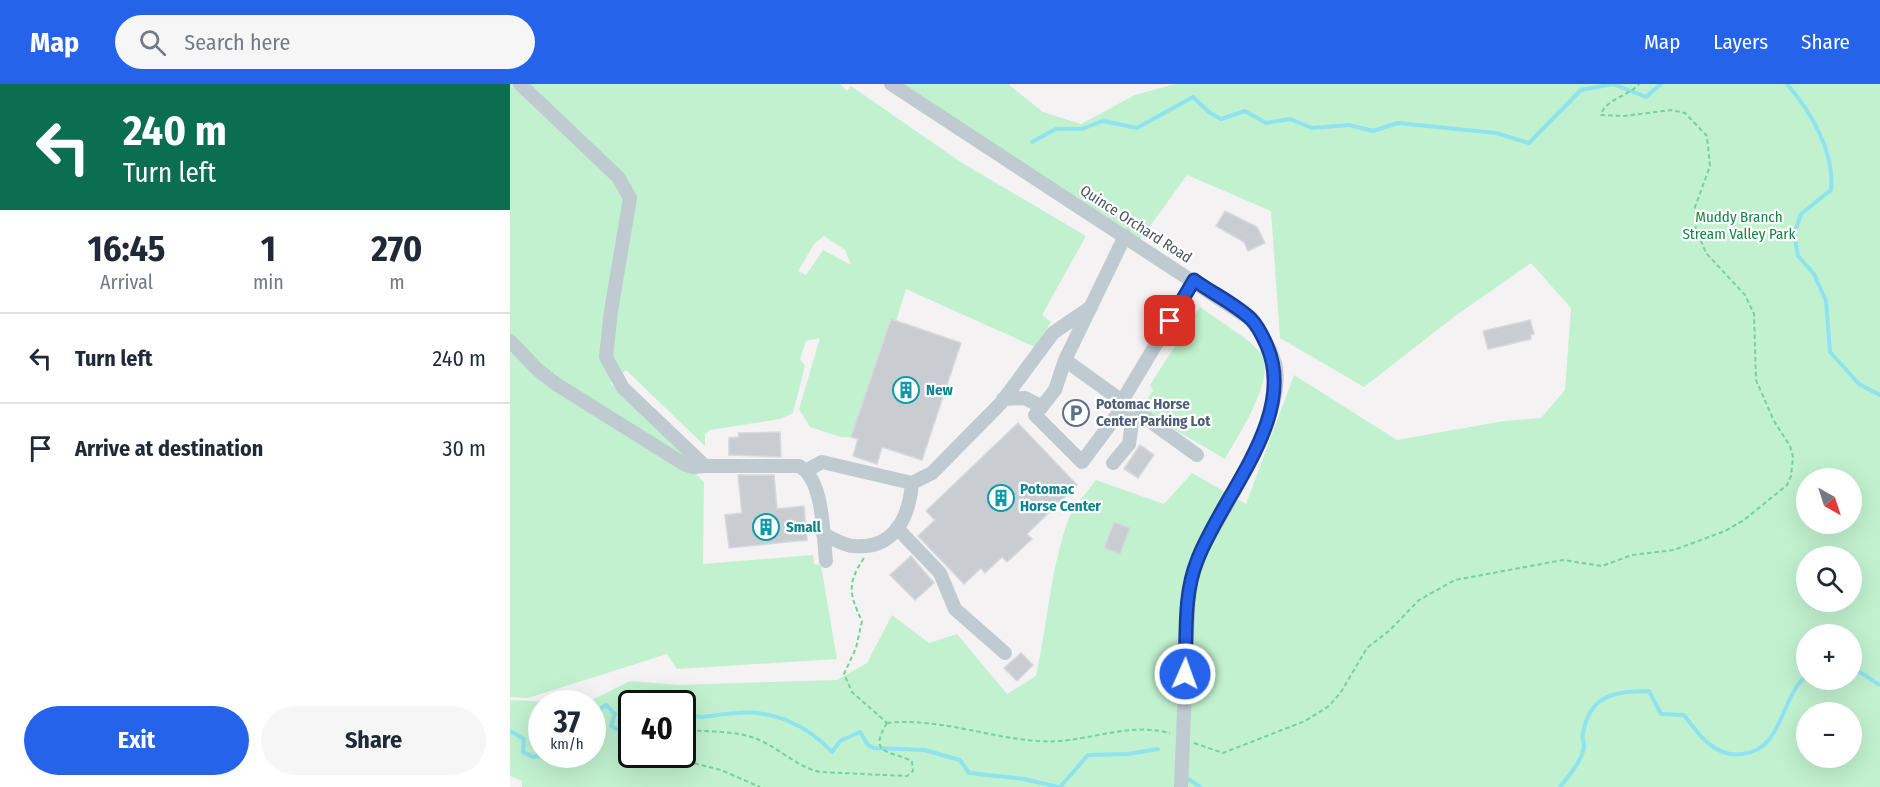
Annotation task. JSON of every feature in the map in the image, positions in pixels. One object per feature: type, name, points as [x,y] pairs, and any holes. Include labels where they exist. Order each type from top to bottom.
[{"type":"street","points":[[520,84],[618,177],[630,198],[610,311],[606,357],[623,388],[705,466]]},
{"type":"street","name":"Quince Orchard Road","points":[[891,84],[1194,280],[1250,319],[1261,332],[1275,364],[1274,400],[1259,443],[1197,560],[1189,589],[1181,787]]},
{"type":"street","points":[[1125,236],[1065,360],[1055,390],[1035,415],[1082,462],[1128,404],[1194,280]]},
{"type":"street","points":[[807,470],[822,462],[912,483],[932,473],[1003,399],[1053,333],[1091,307]]},
{"type":"street","points":[[510,341],[538,370],[556,384],[693,468],[799,466],[807,470],[816,486],[826,561]]},
{"type":"street","points":[[1065,360],[1197,455]]},
{"type":"street","points":[[1003,399],[1024,398],[1042,407]]},
{"type":"street","points":[[1113,463],[1129,444],[1128,404]]},
{"type":"street","points":[[823,534],[853,546],[882,543],[897,528],[910,505],[912,483]]},
{"type":"street","points":[[897,528],[940,573],[955,609],[1005,653]]},
{"type":"path","points":[[882,543],[865,555],[852,575],[851,599],[862,621],[855,648],[844,674],[852,692],[887,723],[915,723],[1038,742],[1066,741],[1130,729],[1167,732],[1223,753],[1305,721],[1329,706],[1341,692],[1367,648],[1389,631],[1419,600],[1455,580],[1563,560],[1602,566],[1632,555],[1674,550],[1725,531],[1744,520],[1787,485],[1791,476],[1790,446],[1774,421],[1756,380],[1754,314],[1745,295],[1706,253],[1695,226],[1695,207],[1710,166],[1707,136],[1685,112],[1671,110],[1624,116],[1601,115],[1603,109],[1619,97],[1629,94],[1639,84]]},
{"type":"path","points":[[696,731],[726,733],[756,739],[810,770],[904,777],[913,771],[913,765],[907,758],[889,755],[884,751],[881,738],[887,723]]},
{"type":"path","points":[[696,764],[721,770],[759,787]]},
{"type":"green space","points":[[510,84],[840,84],[847,91],[851,86],[962,163],[1086,236],[1042,315],[1051,322],[1035,347],[906,289],[896,321],[890,320],[851,437],[841,437],[810,427],[799,409],[820,338],[806,341],[800,359],[805,366],[793,413],[780,419],[710,430],[705,434],[705,446],[626,370],[610,383],[696,464],[695,473],[704,482],[703,564],[813,555],[814,564],[821,565],[837,659],[677,669],[667,654],[553,690],[528,690],[528,698],[510,697]],"holes":[[[824,236],[845,250],[851,265],[823,250],[806,275],[798,271],[814,244]]]},
{"type":"green space","name":"Muddy Branch Stream Valley Park","points":[[891,84],[1008,84],[1043,112],[1081,124],[1135,95],[1175,84],[1880,84],[1880,787],[522,787],[522,781],[510,776],[510,700],[528,701],[528,768],[606,768],[606,693],[630,681],[679,685],[837,680],[867,663],[892,615],[929,643],[957,634],[1007,694],[1036,676],[1053,576],[1063,537],[1069,518],[1096,480],[1164,504],[1192,473],[1246,504],[1294,375],[1397,440],[1504,421],[1541,418],[1565,390],[1571,308],[1531,263],[1455,316],[1364,387],[1280,338],[1271,211],[1187,175],[1137,244]]},
{"type":"green space","points":[[1200,307],[1254,346],[1260,352],[1264,362],[1264,375],[1254,406],[1225,459],[1150,415],[1145,401],[1153,391],[1150,385]]},
{"type":"building","points":[[1225,211],[1257,227],[1265,243],[1248,251],[1244,242],[1216,226]]},
{"type":"building","name":"New","points":[[891,319],[961,343],[922,460],[882,447],[877,464],[853,456],[858,439],[851,437]]},
{"type":"building","points":[[1530,320],[1534,334],[1530,335],[1531,339],[1488,349],[1483,331]]},
{"type":"building","name":"Potomac Horse Center","points":[[1018,423],[1077,485],[1027,534],[1032,539],[1007,562],[1002,557],[985,573],[981,568],[964,584],[918,536],[935,520],[926,511]]},
{"type":"building","points":[[780,432],[781,457],[729,455],[729,438],[739,437],[738,433]]},
{"type":"building","points":[[1140,445],[1154,455],[1138,478],[1124,469]]},
{"type":"building","name":"Small","points":[[738,475],[774,475],[777,509],[804,506],[807,540],[729,548],[725,515],[742,513]]},
{"type":"building","points":[[1114,522],[1130,528],[1120,554],[1104,548]]},
{"type":"building","points":[[911,556],[934,583],[915,600],[890,575]]},
{"type":"building","points":[[1021,653],[1033,665],[1017,681],[1004,668]]},
{"type":"waterway","points":[[1032,142],[1056,129],[1082,129],[1103,121],[1137,128],[1193,97],[1210,113],[1221,119],[1245,111],[1266,123],[1290,119],[1312,128],[1349,125],[1373,131],[1398,123],[1496,133],[1529,143],[1581,90],[1613,84],[1646,97],[1661,84]]},
{"type":"waterway","points":[[1787,84],[1805,107],[1820,133],[1831,176],[1831,190],[1801,214],[1794,234],[1798,256],[1814,274],[1826,301],[1830,352],[1859,384],[1880,395]]},
{"type":"waterway","points":[[1862,674],[1880,685]]},
{"type":"waterway","points":[[1560,787],[1581,758],[1586,720],[1598,703],[1606,697],[1626,692],[1649,691],[1661,714],[1684,715],[1701,737],[1715,748],[1732,754],[1742,754],[1766,744],[1796,688]]},
{"type":"waterway","points":[[606,705],[615,714],[611,726],[618,730]]},
{"type":"waterway","points":[[696,716],[751,713],[777,717],[801,727],[832,752],[840,741],[860,732],[868,745],[874,748],[924,750],[960,760],[969,773],[1024,779],[1058,787]]},
{"type":"waterway","points":[[510,731],[524,739],[523,752],[528,754]]},
{"type":"waterway","points":[[1060,787],[1088,755],[1128,754],[1158,749]]},
{"type":"waterway","points":[[1188,779],[1200,787]]},
{"type":"place","name":"New","points":[[906,390]]},
{"type":"place","name":"Potomac Horse Center Parking Lot","points":[[1076,413]]},
{"type":"place","name":"Potomac Horse Center","points":[[1001,498]]},
{"type":"place","name":"Small","points":[[766,527]]},
{"type":"route","points":[[1170,321],[1194,280],[1250,319],[1261,332],[1275,364],[1274,400],[1259,443],[1197,560],[1189,589],[1185,674]]}]
